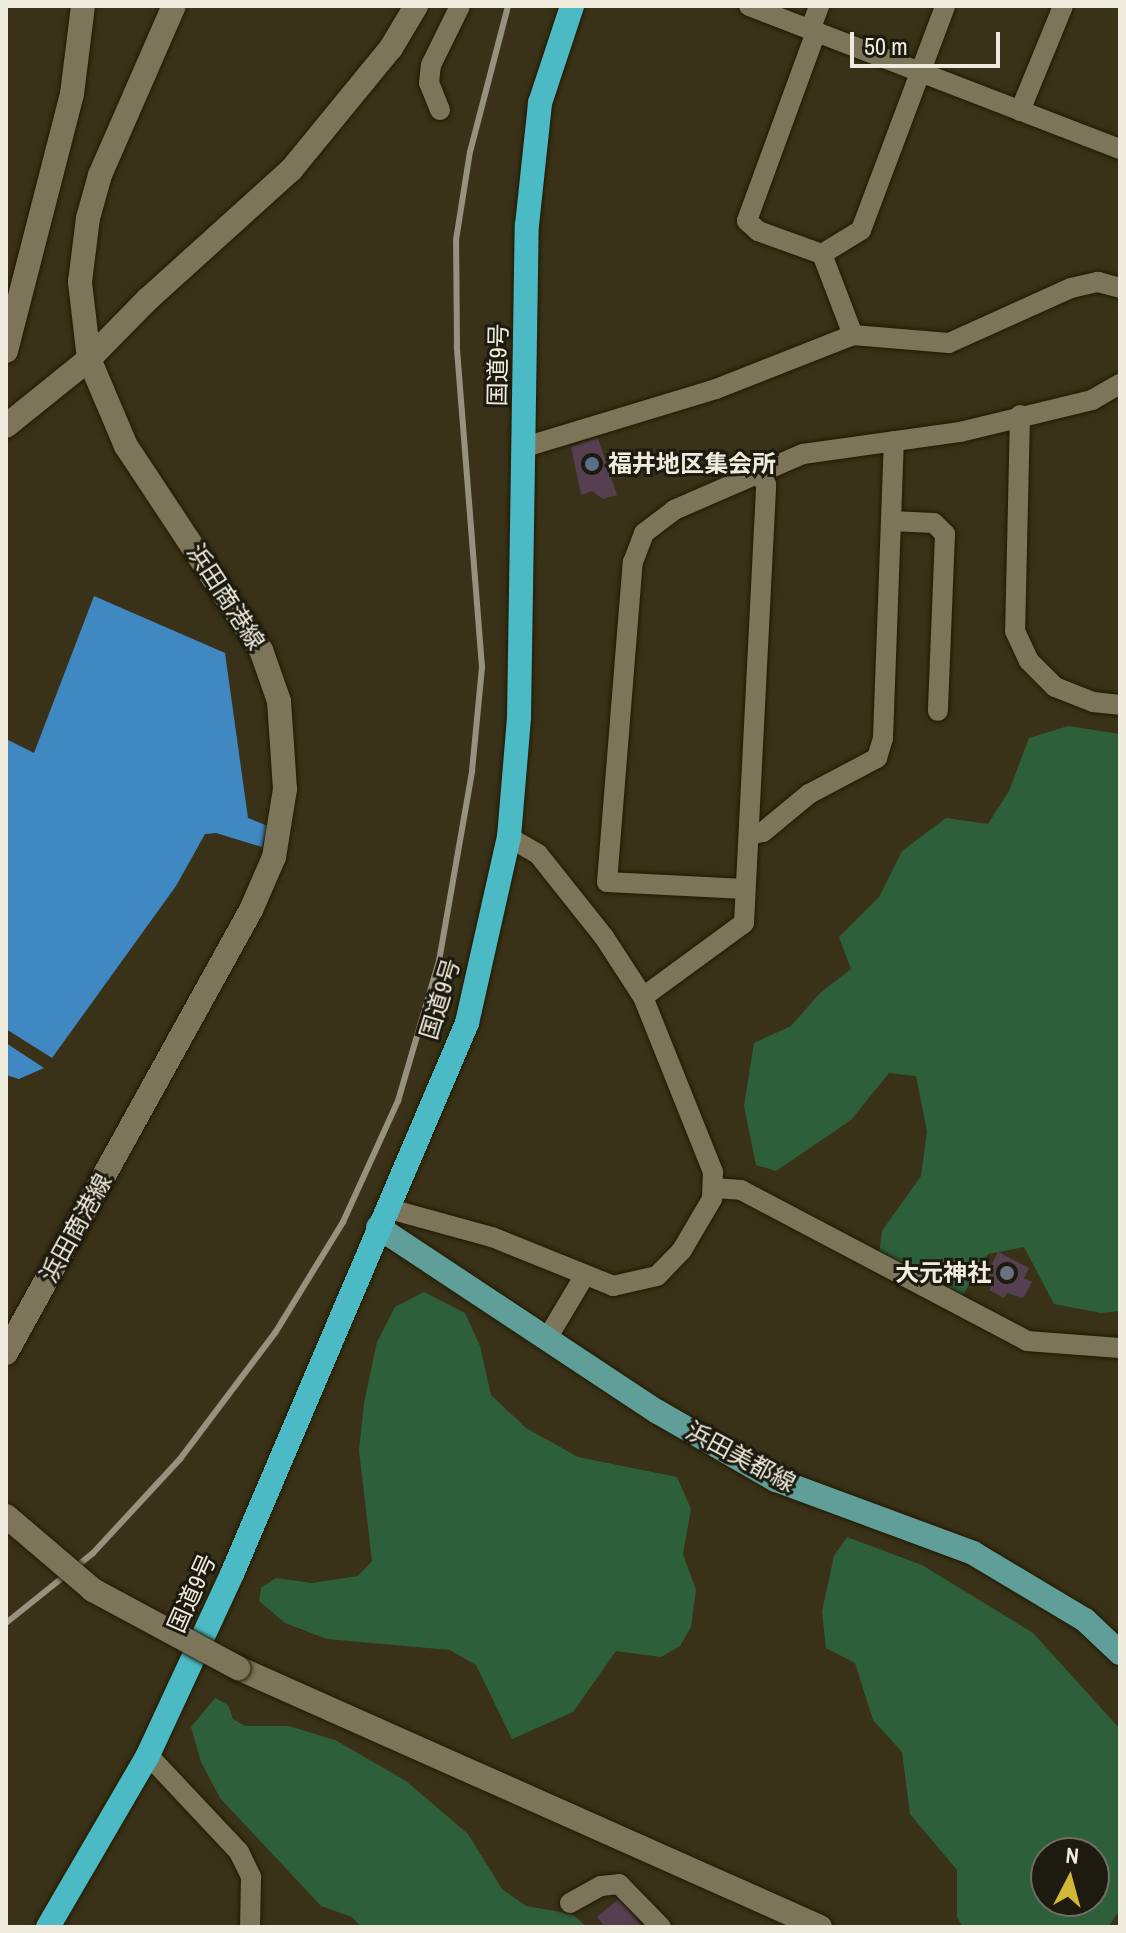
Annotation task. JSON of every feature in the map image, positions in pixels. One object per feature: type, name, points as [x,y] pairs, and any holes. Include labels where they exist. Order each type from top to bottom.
[{"type":"highway","name":"国道9号","points":[[48,1927],[148,1755],[232,1574],[467,1023],[509,837],[519,717],[527,225],[540,103],[572,6]]},
{"type":"main road","name":"浜田美都線","points":[[382,1218],[658,1412],[776,1480],[973,1553],[1037,1588],[1085,1620],[1120,1653]]},
{"type":"street","points":[[6,351],[72,94],[83,6]]},
{"type":"street","name":"浜田商港線","points":[[6,1353],[251,910],[274,857],[285,789],[279,701],[261,650],[126,446],[89,359],[80,282],[88,218],[100,175],[174,6]]},
{"type":"street","points":[[6,426],[89,359],[148,299],[291,170],[391,48],[416,6]]},
{"type":"street","points":[[440,110],[429,83],[431,65],[460,6]]},
{"type":"street","points":[[749,6],[1120,149]]},
{"type":"street","points":[[819,6],[813,31],[746,215],[758,231],[822,254],[853,335]]},
{"type":"street","points":[[822,254],[861,230],[945,6]]},
{"type":"street","points":[[1020,111],[1063,6]]},
{"type":"street","points":[[525,447],[701,394],[853,335],[949,343],[1071,288],[1098,282],[1120,288]]},
{"type":"street","points":[[745,889],[607,882],[633,562],[644,533],[674,510],[758,470],[803,454],[960,432],[1092,400],[1120,384]]},
{"type":"street","points":[[1020,415],[1015,631],[1029,661],[1055,687],[1093,702],[1120,705]]},
{"type":"street","points":[[749,835],[763,832],[809,794],[877,758],[883,738],[894,441]]},
{"type":"street","points":[[643,997],[744,923],[766,485],[758,470]]},
{"type":"street","points":[[891,521],[934,523],[945,534],[938,711]]},
{"type":"street","points":[[382,1218],[492,1237],[613,1286],[657,1276],[702,1221],[714,1188],[713,1172],[643,997],[604,937],[538,854],[509,837]]},
{"type":"street","points":[[714,1188],[741,1190],[1027,1341],[1120,1348]]},
{"type":"street","points":[[548,1337],[585,1275]]},
{"type":"street","points":[[6,1516],[93,1590],[238,1668],[820,1927]]},
{"type":"street","points":[[148,1755],[239,1852],[251,1877],[250,1927]]},
{"type":"street","points":[[570,1903],[601,1886],[619,1884],[661,1927]]},
{"type":"green space","points":[[1068,726],[1120,734],[1120,1311],[1101,1313],[1054,1304],[1024,1247],[988,1254],[961,1298],[879,1254],[882,1231],[921,1176],[927,1131],[916,1076],[889,1073],[851,1120],[776,1171],[756,1165],[744,1106],[754,1043],[791,1026],[820,993],[851,969],[839,937],[879,897],[902,851],[946,818],[988,824],[1009,791],[1029,738]]},
{"type":"green space","points":[[424,1292],[465,1313],[480,1346],[491,1395],[526,1428],[578,1457],[677,1477],[691,1509],[683,1554],[696,1590],[691,1627],[680,1646],[661,1657],[616,1651],[573,1712],[512,1739],[476,1665],[450,1650],[327,1639],[285,1623],[259,1601],[261,1588],[276,1578],[312,1583],[358,1576],[372,1561],[359,1451],[364,1403],[377,1342],[395,1307]]},
{"type":"green space","points":[[847,1537],[922,1565],[1033,1633],[1120,1729],[1120,1910],[1108,1927],[963,1927],[957,1917],[957,1870],[910,1814],[902,1752],[873,1720],[855,1663],[826,1648],[822,1611],[834,1556]]},
{"type":"green space","points":[[215,1698],[228,1705],[233,1719],[245,1726],[289,1726],[335,1740],[406,1781],[468,1834],[502,1889],[526,1906],[572,1914],[587,1927],[361,1927],[352,1917],[321,1906],[220,1798],[201,1762],[191,1727]]},
{"type":"water","points":[[94,596],[225,653],[248,818],[268,826],[262,847],[216,833],[205,834],[176,886],[52,1058],[6,1029],[6,739],[34,753]]},
{"type":"water","points":[[6,1043],[44,1068],[19,1079],[6,1075]]},
{"type":"building","name":"福井地区集会所","points":[[598,438],[617,495],[603,499],[592,491],[581,495],[571,447]]},
{"type":"building","name":"大元神社","points":[[998,1252],[1029,1268],[1024,1278],[1032,1282],[1023,1298],[1007,1293],[1004,1298],[989,1290],[993,1284],[984,1280]]},
{"type":"building","points":[[620,1898],[642,1927],[605,1927],[597,1917]]},
{"type":"railway","points":[[6,1623],[93,1553],[180,1459],[275,1333],[343,1222],[398,1101],[439,961],[472,771],[482,667],[457,346],[456,240],[470,152],[508,6]]},
{"type":"place","name":"福井地区集会所","points":[[592,464]]},
{"type":"place","name":"大元神社","points":[[1007,1273]]}]
